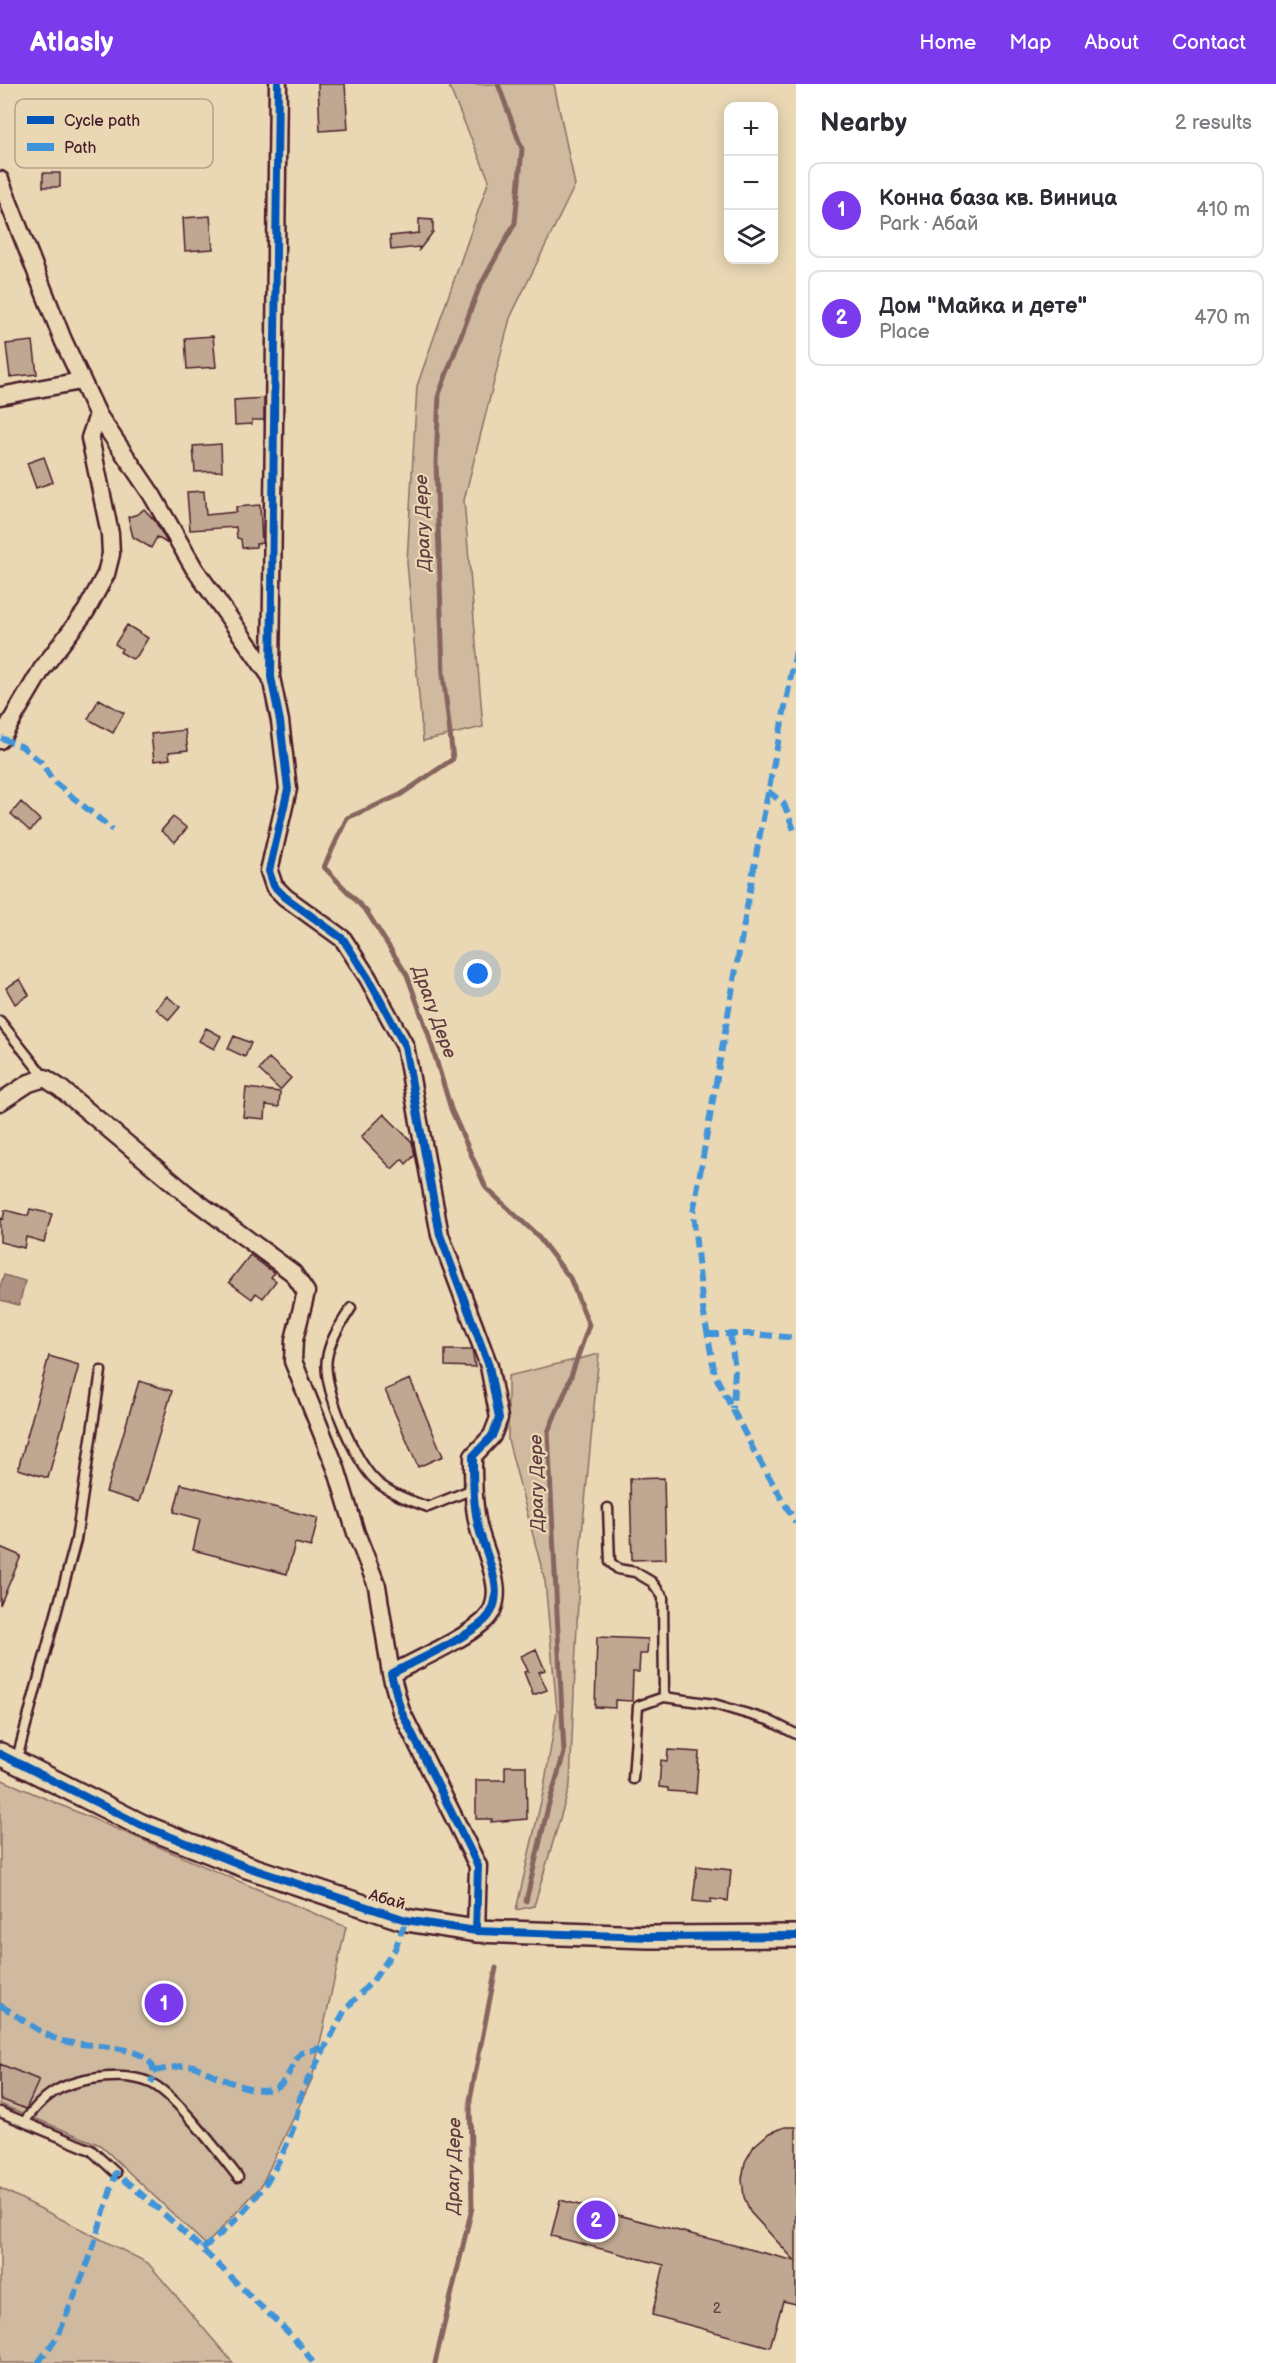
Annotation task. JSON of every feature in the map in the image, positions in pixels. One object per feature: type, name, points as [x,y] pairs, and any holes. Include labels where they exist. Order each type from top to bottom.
[{"type":"street","points":[[278,84],[271,677],[280,721],[288,789],[269,871],[274,886],[285,897],[343,939],[368,978],[405,1046],[440,1235],[489,1366],[499,1418],[492,1436],[473,1456],[473,1489],[478,1525],[496,1583],[495,1603],[485,1620],[472,1630],[391,1674]]},
{"type":"street","points":[[0,180],[81,381],[98,415],[152,495],[194,568],[271,677]]},
{"type":"street","points":[[0,396],[81,381]]},
{"type":"street","points":[[0,740],[42,669],[86,610],[106,574],[111,554],[110,534],[90,438],[98,415]]},
{"type":"street","points":[[0,1102],[29,1083],[45,1078],[189,1196],[293,1273],[306,1292],[294,1340],[293,1361],[336,1468],[356,1533],[377,1586],[391,1674],[401,1712],[478,1866],[476,1931]]},
{"type":"street","name":"Абай","points":[[8,1758],[141,1825],[247,1867],[406,1920],[476,1931],[648,1936],[796,1936]]},
{"type":"lane","points":[[0,1022],[45,1078]]},
{"type":"lane","points":[[351,1308],[332,1340],[326,1360],[333,1402],[361,1465],[376,1482],[410,1500],[428,1506],[473,1489]]},
{"type":"lane","points":[[8,1758],[76,1540],[101,1371]]},
{"type":"lane","points":[[608,1508],[610,1562],[618,1569],[635,1572],[652,1582],[663,1597],[664,1697]]},
{"type":"lane","points":[[633,1779],[638,1706],[664,1697],[714,1704],[768,1720],[796,1734]]},
{"type":"lane","points":[[24,2122],[36,2106],[51,2093],[73,2082],[121,2077],[151,2083],[175,2102],[238,2177]]},
{"type":"lane","points":[[0,2112],[91,2150],[116,2173]]},
{"type":"shaded area","points":[[448,84],[554,84],[575,185],[510,318],[464,500],[483,727],[423,741],[407,562],[417,386],[489,180]]},
{"type":"shaded area","points":[[4,1275],[25,1281],[19,1305],[0,1300],[0,1286]]},
{"type":"shaded area","points":[[599,1354],[580,1555],[570,1785],[534,1906],[516,1910],[543,1793],[557,1710],[545,1581],[508,1440],[508,1376]]},
{"type":"shaded area","points":[[0,1779],[346,1927],[312,2079],[261,2186],[206,2245],[100,2145],[0,2104]]},
{"type":"shaded area","points":[[0,2188],[148,2263],[233,2363],[0,2363]]},
{"type":"building","points":[[318,84],[345,84],[348,129],[320,131]]},
{"type":"building","points":[[43,173],[60,173],[60,187],[43,187]]},
{"type":"building","points":[[210,216],[213,249],[185,251],[183,218]]},
{"type":"building","points":[[419,219],[433,220],[433,232],[419,250],[419,247],[391,250],[390,236],[419,233]]},
{"type":"building","points":[[213,336],[216,367],[187,369],[185,338]]},
{"type":"building","points":[[33,341],[37,374],[10,377],[6,344]]},
{"type":"building","points":[[264,398],[264,420],[252,420],[252,424],[235,425],[234,400]]},
{"type":"building","points":[[221,444],[222,471],[195,472],[193,446]]},
{"type":"building","points":[[44,457],[53,482],[36,488],[27,463]]},
{"type":"building","points":[[204,491],[206,515],[236,512],[236,507],[260,505],[262,543],[256,544],[256,547],[242,548],[241,539],[237,538],[236,527],[190,530],[187,492]]},
{"type":"building","points":[[144,509],[155,521],[168,544],[157,537],[151,548],[133,537],[128,517]]},
{"type":"building","points":[[127,625],[148,638],[137,656],[132,659],[120,652],[122,649],[115,644]]},
{"type":"building","points":[[99,699],[124,713],[113,733],[88,719]]},
{"type":"building","points":[[185,730],[188,750],[169,752],[170,759],[154,761],[151,734]]},
{"type":"building","points":[[21,802],[40,820],[30,831],[11,814]]},
{"type":"building","points":[[173,817],[187,828],[175,842],[161,831]]},
{"type":"building","points":[[20,979],[29,995],[15,1004],[6,988]]},
{"type":"building","points":[[167,996],[180,1007],[169,1020],[156,1009]]},
{"type":"building","points":[[206,1028],[221,1036],[214,1049],[199,1041]]},
{"type":"building","points":[[234,1036],[251,1043],[245,1057],[228,1049]]},
{"type":"building","points":[[269,1058],[291,1078],[280,1090],[259,1070]]},
{"type":"building","points":[[246,1088],[280,1092],[279,1107],[266,1105],[265,1119],[243,1117]]},
{"type":"building","points":[[384,1114],[412,1142],[415,1155],[406,1164],[402,1159],[392,1169],[361,1137]]},
{"type":"building","points":[[30,1209],[52,1214],[44,1242],[26,1237],[24,1248],[0,1242],[0,1218],[3,1219],[5,1210],[28,1216]]},
{"type":"building","points":[[250,1255],[274,1273],[271,1277],[276,1281],[263,1298],[256,1293],[252,1299],[229,1282]]},
{"type":"building","points":[[445,1350],[472,1350],[475,1367],[445,1366]]},
{"type":"building","points":[[49,1356],[79,1365],[48,1478],[18,1469]]},
{"type":"building","points":[[410,1379],[443,1456],[418,1467],[385,1390]]},
{"type":"building","points":[[139,1381],[172,1391],[139,1502],[106,1492]]},
{"type":"building","points":[[664,1478],[666,1559],[632,1560],[630,1479]]},
{"type":"building","points":[[181,1484],[318,1518],[311,1547],[295,1543],[287,1574],[193,1550],[200,1519],[174,1512]]},
{"type":"building","points":[[0,1547],[21,1556],[0,1605]]},
{"type":"building","points":[[597,1637],[648,1639],[647,1654],[640,1654],[639,1672],[633,1672],[632,1701],[615,1700],[615,1708],[595,1707]]},
{"type":"building","points":[[536,1649],[545,1670],[539,1672],[547,1690],[533,1695],[524,1672],[528,1671],[521,1656]]},
{"type":"building","points":[[668,1750],[699,1752],[696,1793],[668,1791],[668,1788],[659,1787],[661,1760],[667,1761]]},
{"type":"building","points":[[505,1766],[526,1766],[527,1819],[491,1822],[492,1819],[476,1819],[476,1780],[505,1780]]},
{"type":"building","points":[[697,1866],[731,1870],[728,1901],[711,1899],[711,1903],[693,1901]]},
{"type":"building","points":[[0,2064],[39,2080],[26,2109],[0,2099]]},
{"type":"building","points":[[785,2127],[796,2127],[796,2304],[783,2301],[770,2347],[652,2315],[664,2265],[551,2236],[560,2200],[795,2261],[751,2213],[744,2197],[742,2179],[745,2162],[754,2146],[768,2134]]},
{"type":"waterway","name":"Драгу Дере","points":[[498,84],[522,149],[515,223],[479,288],[439,394],[436,462],[443,674],[453,759],[400,795],[347,818],[324,867],[367,912],[407,975],[428,1033],[451,1109],[486,1188],[536,1234],[570,1278],[589,1325],[548,1432],[564,1753],[548,1807],[526,1901]]},
{"type":"waterway","name":"Драгу Дере","points":[[435,2363],[472,2208],[470,2100],[496,1968]]},
{"type":"marked path","points":[[796,651],[759,839],[693,1213],[703,1309],[715,1375],[754,1451],[796,1523]]},
{"type":"marked path","points":[[1,738],[21,746],[41,762],[53,781],[113,830]]},
{"type":"marked path","points":[[768,791],[784,804],[796,835]]},
{"type":"marked path","points":[[707,1334],[754,1334],[796,1338]]},
{"type":"marked path","points":[[730,1334],[735,1369],[733,1408]]},
{"type":"marked path","points":[[202,2249],[245,2210],[277,2165],[293,2129],[305,2085],[345,2010],[374,1979],[395,1949],[406,1920]]},
{"type":"marked path","points":[[0,2005],[56,2039],[119,2049],[147,2059],[153,2069],[151,2083]]},
{"type":"marked path","points":[[154,2071],[187,2065],[194,2066],[238,2085],[262,2090],[273,2089],[281,2084],[301,2053],[327,2046]]},
{"type":"marked path","points":[[38,2363],[58,2336],[89,2260],[116,2173],[221,2267],[293,2338],[313,2363]]},
{"type":"cycle path","points":[[278,84],[271,677],[280,721],[288,789],[269,871],[274,886],[285,897],[343,939],[368,978],[405,1046],[440,1235],[489,1366],[499,1418],[492,1436],[473,1456],[473,1473],[476,1517],[496,1587],[492,1611],[484,1621],[464,1635],[391,1674],[401,1711],[478,1866],[476,1931]]},
{"type":"cycle path","points":[[0,1754],[141,1825],[247,1867],[406,1920],[476,1931],[648,1937],[796,1936]]},
{"type":"place","name":"Конна база кв. Виница","points":[[164,2003]]},
{"type":"place","name":"Дом \"Майка и дете\"","points":[[596,2220]]}]
